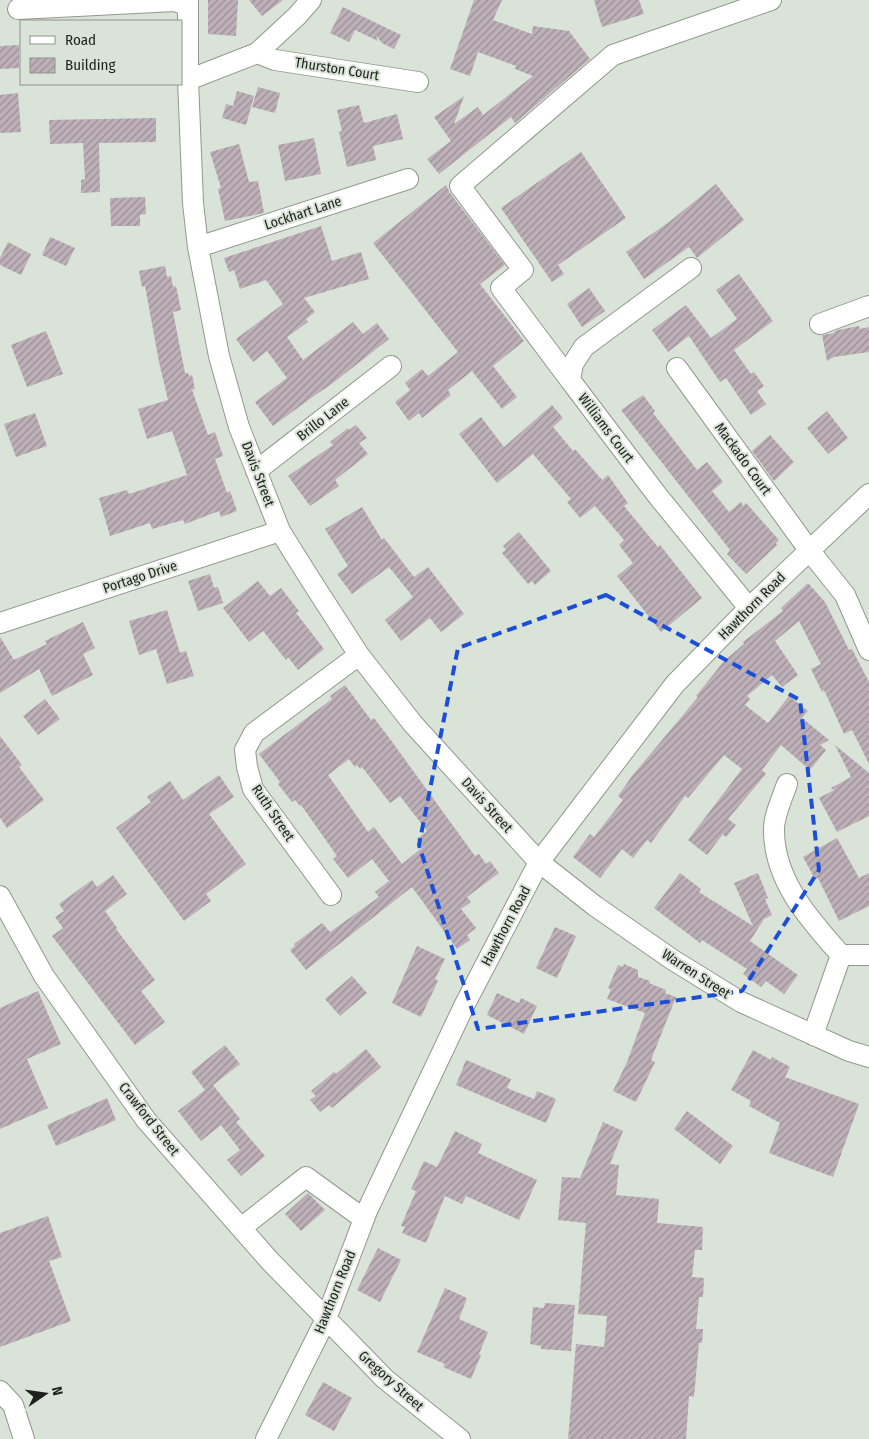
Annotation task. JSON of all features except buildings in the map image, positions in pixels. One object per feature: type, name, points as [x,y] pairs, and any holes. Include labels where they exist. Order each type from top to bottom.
[{"type":"street","points":[[188,80],[257,52],[297,16],[311,0]]},
{"type":"street","points":[[570,380],[501,288],[523,270],[460,186],[613,55],[771,0]]},
{"type":"street","points":[[18,9],[175,1],[188,3]]},
{"type":"street","name":"Davis Street","points":[[188,3],[188,80],[192,203],[198,247],[219,356],[239,427],[280,531],[359,655],[413,724],[539,862]]},
{"type":"street","name":"Thurston Court","points":[[257,52],[275,60],[418,82]]},
{"type":"street","name":"Lockhart Lane","points":[[198,247],[408,179]]},
{"type":"street","name":"Williams Court","points":[[691,268],[584,347],[573,364],[570,380],[657,495],[749,608]]},
{"type":"street","points":[[820,324],[869,306]]},
{"type":"street","name":"Brillo Lane","points":[[256,471],[391,366]]},
{"type":"street","name":"Mackado Court","points":[[677,368],[809,550],[845,596],[869,650]]},
{"type":"street","name":"Hawthorn Road","points":[[264,1437],[326,1320],[364,1218],[465,1004],[539,862],[674,684],[749,608],[869,494]]},
{"type":"street","name":"Portago Drive","points":[[0,623],[280,531]]},
{"type":"street","name":"Ruth Street","points":[[330,895],[253,789],[245,750],[254,733],[359,655]]},
{"type":"street","points":[[787,784],[774,831],[778,860],[792,895],[815,926],[842,955],[869,955]]},
{"type":"street","name":"Warren Street","points":[[539,862],[595,906],[703,979],[741,1002],[849,1051],[869,1057]]},
{"type":"street","name":"Crawford Street","points":[[0,896],[44,976],[146,1120],[270,1261],[326,1320]]},
{"type":"street","points":[[813,1035],[842,955]]},
{"type":"street","points":[[241,1228],[306,1177],[364,1218]]},
{"type":"street","name":"Gregory Street","points":[[326,1320],[384,1379],[460,1439]]},
{"type":"street","points":[[0,1391],[13,1405],[24,1439]]},
{"type":"highlighted area","points":[[606,595],[800,700],[819,870],[742,991],[478,1029],[419,845],[458,648]]}]
